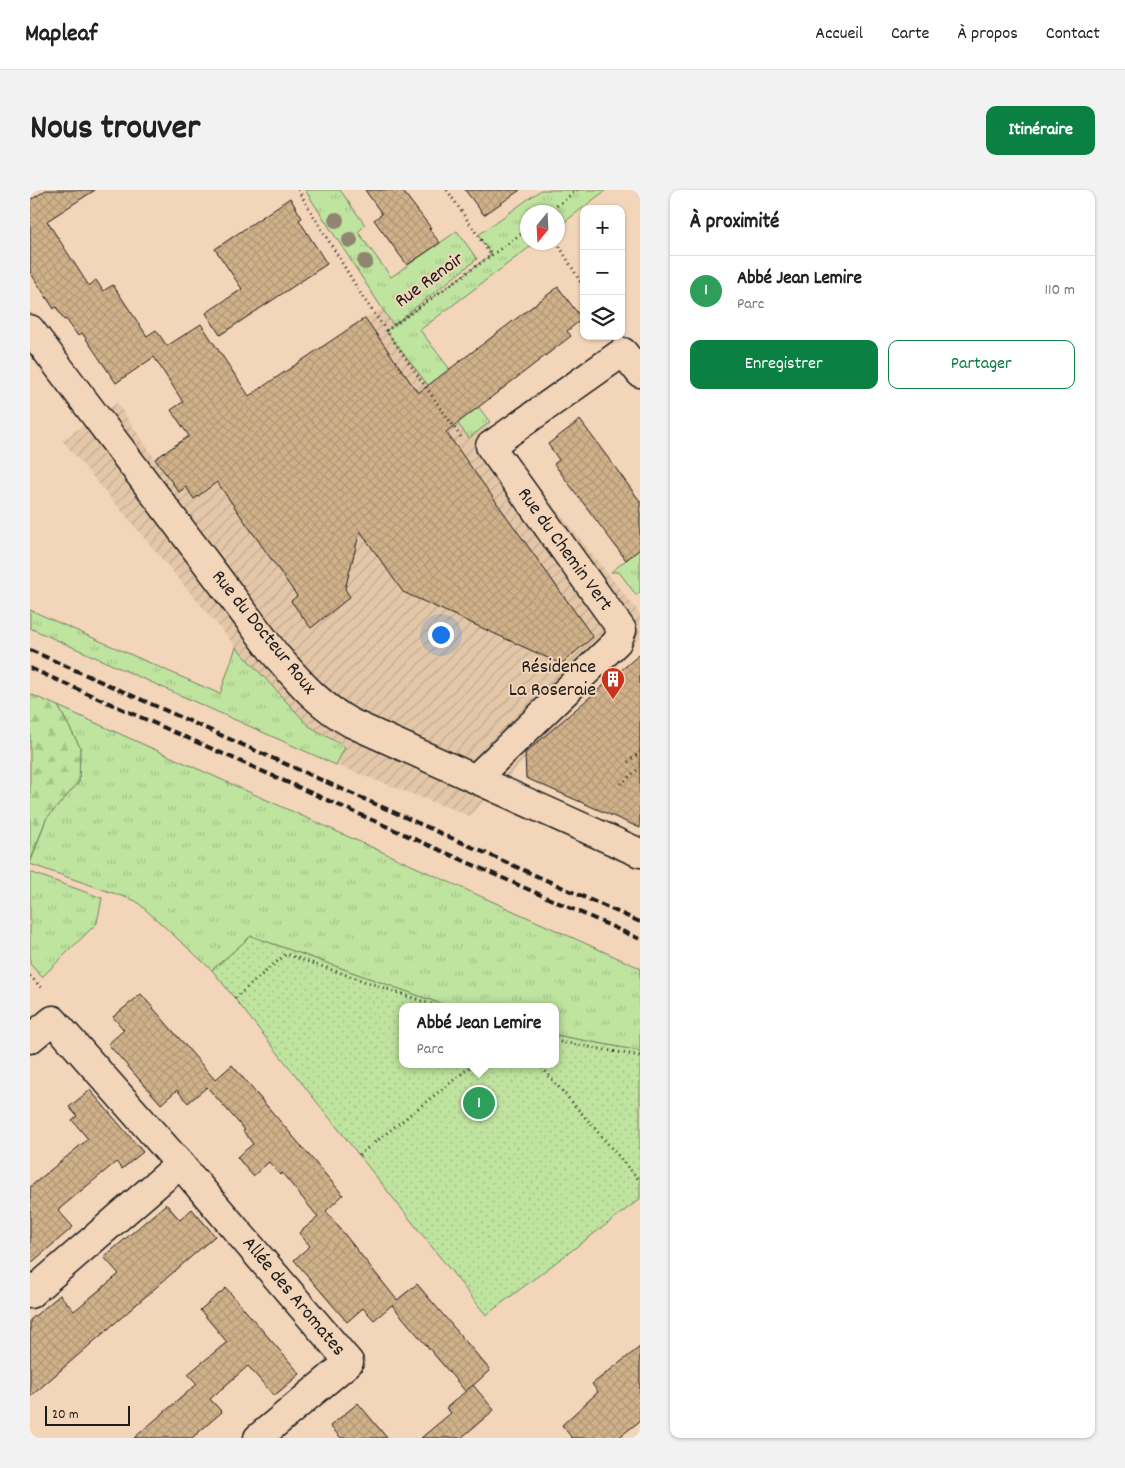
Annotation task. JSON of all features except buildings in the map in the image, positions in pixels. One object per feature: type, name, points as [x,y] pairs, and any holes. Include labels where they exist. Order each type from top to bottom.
[{"type":"street","name":"Rue du Docteur Roux","points":[[30,329],[276,654],[320,703],[351,723],[640,853]]},
{"type":"street","name":"Rue du Chemin Vert","points":[[476,778],[617,642],[622,630],[490,446],[622,352],[640,373]]},
{"type":"street","name":"Allée des Aromates","points":[[30,1040],[53,1020],[180,1164],[349,1362],[258,1438]]},
{"type":"street","points":[[30,1294],[180,1164]]},
{"type":"path","name":"Rue Renoir","points":[[298,190],[362,296],[386,331],[520,235]]},
{"type":"path","name":"Rue Renoir","points":[[447,190],[491,255]]},
{"type":"path","points":[[558,205],[577,190]]},
{"type":"path","points":[[562,250],[580,281]]},
{"type":"path","points":[[628,762],[640,752]]},
{"type":"path","points":[[621,784],[640,767]]},
{"type":"path","points":[[234,998],[286,954],[427,1003]]},
{"type":"path","points":[[30,976],[42,988]]},
{"type":"path","points":[[559,1042],[640,1056]]},
{"type":"path","points":[[359,1155],[469,1068]]},
{"type":"path","points":[[543,1068],[640,1181]]},
{"type":"shaded area","points":[[392,304],[640,614],[640,638],[470,816],[336,765],[345,746],[309,726],[236,647],[62,440],[117,403],[155,459],[365,318]]},
{"type":"green space","points":[[305,190],[340,190],[365,225],[358,232],[391,277],[457,231],[477,259],[393,325]]},
{"type":"green space","points":[[541,190],[606,190],[587,205],[580,205],[580,210],[565,222],[565,205],[520,205]]},
{"type":"green space","points":[[520,205],[520,250],[526,250],[420,330],[490,422],[469,438],[386,331],[491,255],[478,235]]},
{"type":"green space","points":[[640,549],[640,592],[636,595],[619,572],[611,572]]},
{"type":"green space","points":[[30,610],[220,694],[236,647],[309,726],[345,747],[336,765],[30,628]]},
{"type":"green space","points":[[30,694],[58,706],[80,747],[79,782],[46,819],[30,862]]},
{"type":"green space","points":[[58,706],[640,968],[640,1051],[559,1036],[559,1003],[439,1003],[251,936],[212,970],[136,901],[30,864],[46,819],[79,782],[80,747]]},
{"type":"green space","points":[[30,872],[102,898],[97,923],[42,977],[30,964]]},
{"type":"green space","points":[[251,936],[439,1003],[399,1003],[399,1068],[559,1068],[559,1036],[640,1051],[640,1199],[486,1315],[212,970]]},
{"type":"railway","points":[[30,650],[640,922]]},
{"type":"railway","points":[[30,668],[640,939]]},
{"type":"place","name":"Résidence La Roseraie","points":[[613,700]]},
{"type":"place","name":"Abbé Jean Lemire","points":[[479,1103]]}]
